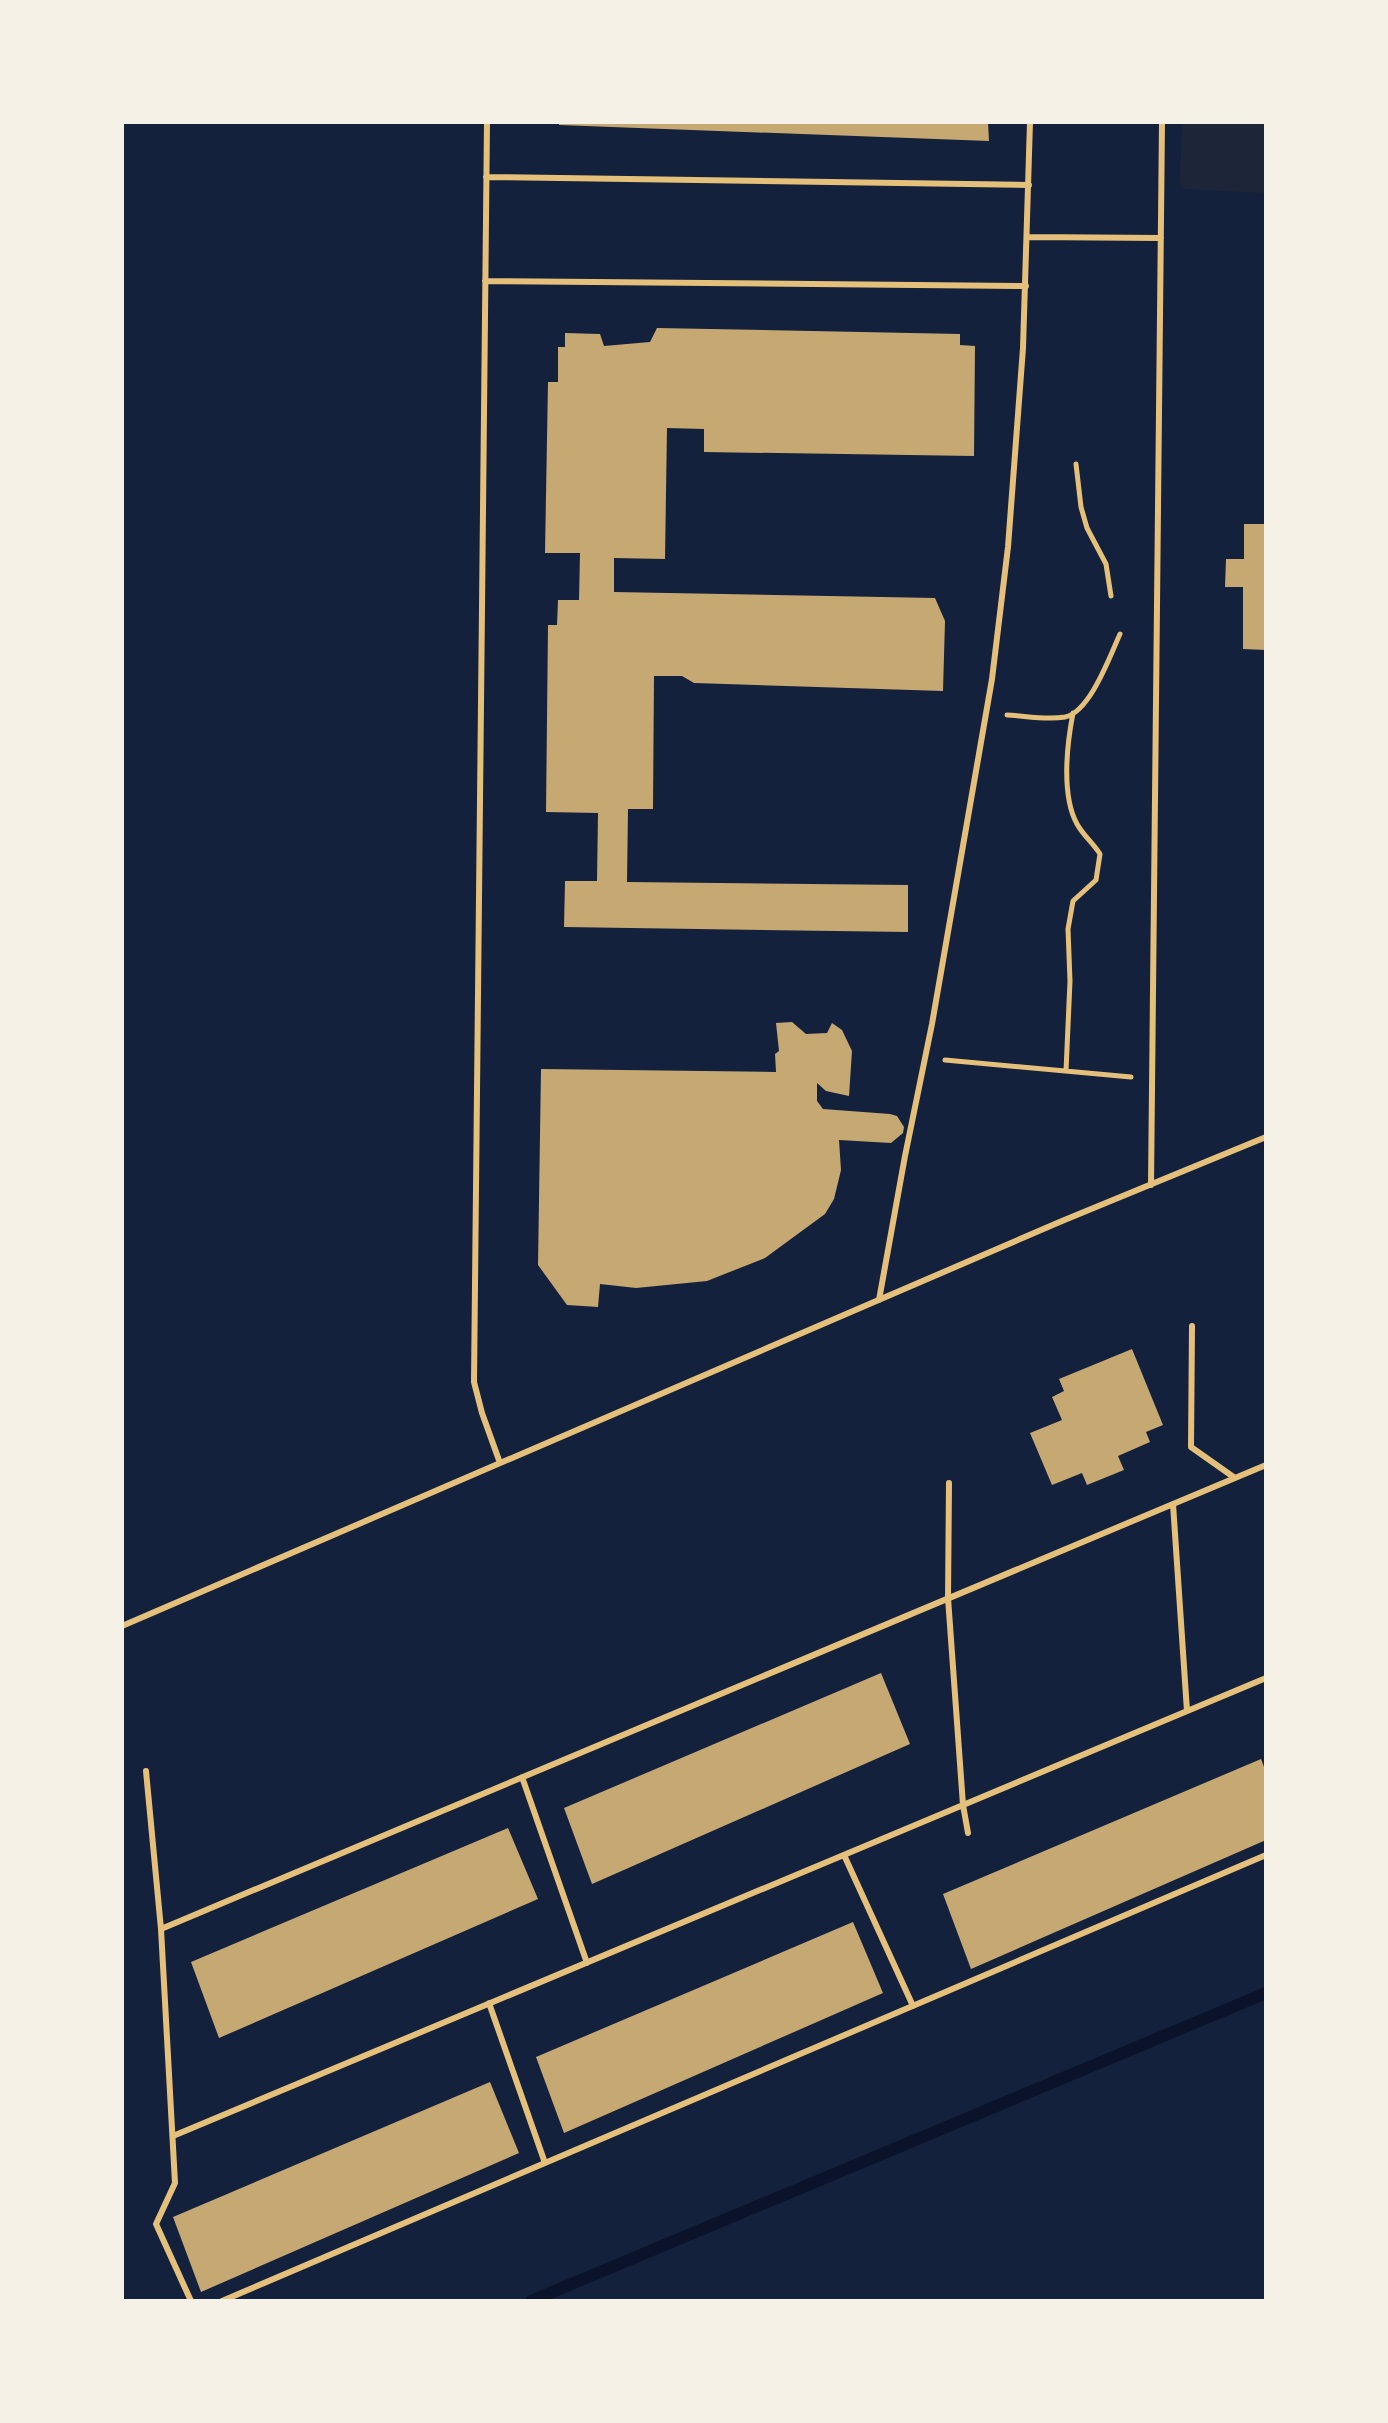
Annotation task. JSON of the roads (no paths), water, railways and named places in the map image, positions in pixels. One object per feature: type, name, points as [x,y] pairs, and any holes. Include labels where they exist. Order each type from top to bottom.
[{"type":"lane","points":[[487,122],[474,1382],[500,1463]]},
{"type":"lane","points":[[879,1300],[986,714],[1008,547],[1026,286],[1030,122]]},
{"type":"lane","points":[[1151,1185],[1162,122]]},
{"type":"lane","points":[[486,177],[1029,185]]},
{"type":"lane","points":[[1028,237],[1161,238]]},
{"type":"lane","points":[[485,281],[1026,286]]},
{"type":"lane","points":[[122,1626],[1266,1137]]},
{"type":"lane","points":[[1192,1326],[1191,1447],[1235,1478]]},
{"type":"lane","points":[[161,1929],[1266,1465]]},
{"type":"lane","points":[[949,1483],[948,1598],[963,1805],[968,1833]]},
{"type":"lane","points":[[1173,1504],[1187,1711]]},
{"type":"lane","points":[[173,2136],[1266,1678]]},
{"type":"lane","points":[[146,1771],[161,1929],[175,2183],[156,2224],[191,2301]]},
{"type":"lane","points":[[522,1777],[587,1963]]},
{"type":"lane","points":[[844,1855],[913,2006]]},
{"type":"lane","points":[[222,2301],[1266,1855]]},
{"type":"lane","points":[[489,2003],[545,2163]]},
{"type":"waterway","points":[[531,2301],[1266,1993]]}]
